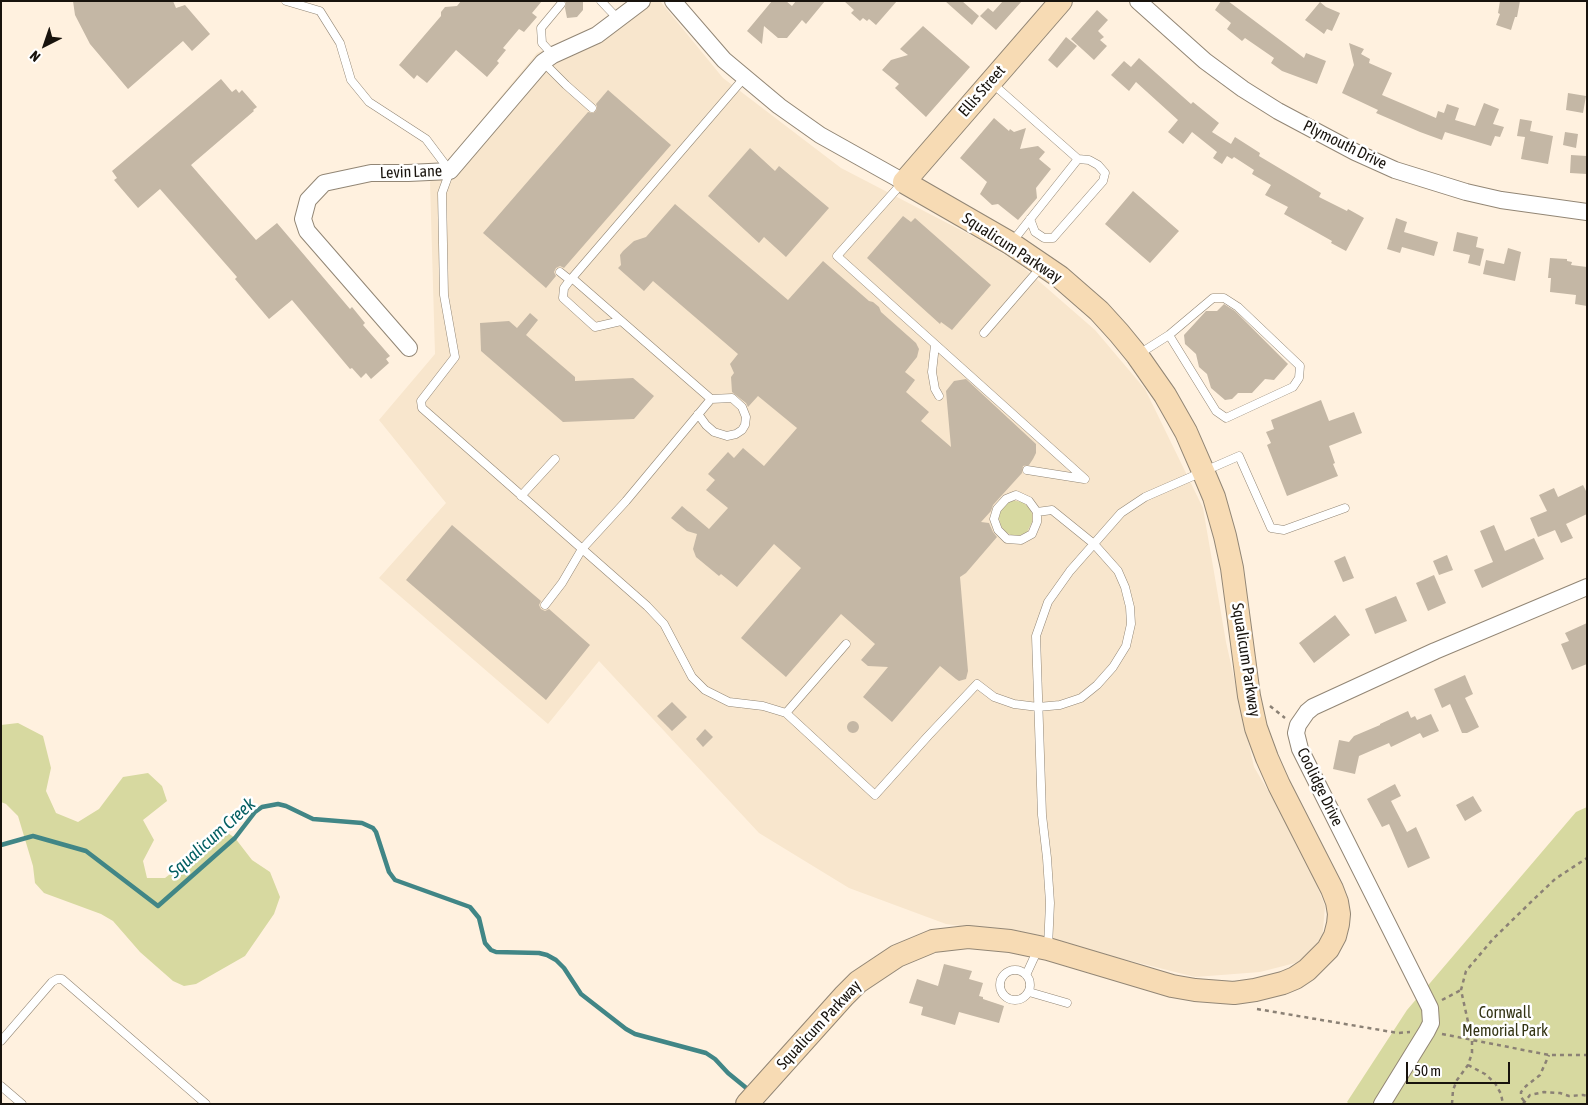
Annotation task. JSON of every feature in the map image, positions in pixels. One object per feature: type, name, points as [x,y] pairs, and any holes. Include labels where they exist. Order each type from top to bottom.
[{"type":"street","name":"Levin Lane","points":[[409,348],[307,231],[303,219],[308,200],[324,183],[371,173],[408,174],[450,171],[548,58],[598,35],[642,1]]},
{"type":"street","name":"Squalicum Parkway","points":[[673,1],[724,60],[798,120],[846,150],[1010,243],[1043,264],[1099,311],[1137,355],[1165,395],[1186,432],[1214,497],[1232,568],[1249,696],[1256,728],[1267,758],[1337,902],[1338,924],[1335,936],[1328,949],[1318,961],[1295,978],[1254,990],[1234,993],[1172,986],[1043,948],[1010,941],[968,937],[932,941],[912,949],[877,968],[858,982],[747,1104]]},
{"type":"street","name":"Ellis Street","points":[[904,182],[1060,1]]},
{"type":"street","name":"Plymouth Drive","points":[[1138,1],[1205,61],[1243,89],[1278,111],[1355,152],[1395,170],[1466,192],[1502,200],[1587,212]]},
{"type":"street","name":"Coolidge Drive","points":[[1430,1008],[1300,750],[1296,733],[1301,719],[1313,707],[1435,651],[1587,587]]},
{"type":"street","points":[[1382,1104],[1431,1023],[1430,1008]]},
{"type":"lane","points":[[286,1],[320,11],[340,43],[351,80],[363,95],[369,102],[426,139],[450,171],[442,193],[444,295],[455,357],[421,401],[422,408],[647,606],[664,624],[692,677],[705,690],[729,702],[763,706],[786,713],[876,795],[977,684],[994,696],[1014,704],[1038,707],[1060,705],[1081,698],[1097,685],[1113,667],[1126,646],[1130,624],[1130,607],[1118,570],[1094,544],[1052,510],[1037,512]]},
{"type":"lane","points":[[601,1],[618,19]]},
{"type":"lane","points":[[561,4],[541,28],[542,43],[548,58],[566,85],[592,108]]},
{"type":"lane","points":[[621,322],[595,327],[563,298],[564,288],[744,78]]},
{"type":"lane","points":[[990,82],[1078,159],[1089,160],[1098,165],[1105,173],[1103,180],[1053,238],[1044,238],[1035,232],[1030,219]]},
{"type":"lane","points":[[1010,243],[1078,159]]},
{"type":"lane","points":[[904,182],[837,256],[1085,479],[1027,470]]},
{"type":"lane","points":[[984,333],[1043,264]]},
{"type":"lane","points":[[560,272],[571,279],[711,398],[732,398],[742,407],[746,417],[745,425],[736,434],[727,436],[714,432],[698,414]]},
{"type":"lane","points":[[1137,355],[1169,336],[1212,298],[1224,298],[1238,307],[1300,366],[1299,378],[1293,387],[1226,418],[1216,411],[1169,336]]},
{"type":"lane","points":[[935,345],[932,372],[935,389],[939,396]]},
{"type":"lane","points":[[545,606],[562,583],[582,549],[626,501],[711,398]]},
{"type":"lane","points":[[1026,975],[1043,948],[1050,903],[1042,815],[1036,636],[1048,602],[1070,570],[1121,514],[1145,497],[1239,456],[1271,528],[1284,530],[1345,508]]},
{"type":"lane","points":[[521,496],[555,459]]},
{"type":"lane","points":[[1016,495],[1029,500],[1037,512],[1037,522],[1032,534],[1021,540],[1007,539],[998,530],[994,519],[997,509],[1006,499],[1016,495]]},
{"type":"lane","points":[[786,713],[846,644]]},
{"type":"lane","points":[[1010,971],[1020,971],[1026,975],[1030,982],[1028,992],[1021,999],[1012,1000],[1003,995],[1000,986],[1003,977],[1010,971]]},
{"type":"lane","points":[[1,1041],[52,982],[62,979],[206,1104]]},
{"type":"lane","points":[[1028,992],[1067,1003]]},
{"type":"lane","points":[[1,1086],[22,1104]]},
{"type":"path","points":[[1249,696],[1278,711],[1296,733]]},
{"type":"path","points":[[1452,1104],[1452,1090],[1468,1064],[1472,1053],[1472,1040],[1460,990],[1466,971],[1493,939],[1555,880],[1587,858]]},
{"type":"path","points":[[1430,1008],[1460,990]]},
{"type":"path","points":[[1472,1040],[1549,1055],[1587,1055]]},
{"type":"path","points":[[1523,1103],[1521,1092],[1540,1075],[1549,1055]]},
{"type":"path","points":[[1468,1064],[1485,1074],[1495,1083],[1502,1094],[1503,1104]]},
{"type":"path","points":[[1523,1103],[1530,1095],[1544,1092],[1560,1093],[1569,1096],[1587,1096]]},
{"type":"shaded area","points":[[627,1],[660,1],[723,78],[841,168],[978,239],[1017,262],[1095,330],[1145,389],[1203,508],[1226,642],[1254,767],[1302,848],[1325,906],[1322,941],[1303,961],[1260,972],[1195,977],[1032,936],[946,924],[849,888],[759,833],[599,661],[548,724],[379,578],[446,503],[379,420],[435,354],[430,182],[537,53],[596,26]]},
{"type":"green space","points":[[1009,500],[1023,502],[1032,514],[1032,522],[1027,532],[1019,536],[1011,535],[1001,526],[1000,511]]},
{"type":"green space","points":[[18,723],[43,736],[51,768],[46,791],[56,813],[78,822],[99,809],[123,777],[148,773],[162,786],[167,801],[143,820],[154,840],[143,861],[147,878],[165,878],[225,831],[235,838],[252,860],[270,872],[280,897],[274,914],[245,956],[196,984],[184,986],[173,981],[140,952],[113,921],[101,914],[44,893],[35,883],[33,866],[18,816],[6,804],[1,802],[1,725]]},
{"type":"green space","name":"Cornwall Memorial Park","points":[[1587,807],[1587,1104],[1349,1104],[1347,1102],[1407,1010],[1576,812]]},
{"type":"building","points":[[73,1],[173,1],[176,8],[185,5],[210,34],[192,51],[183,41],[128,89],[90,44],[75,15]]},
{"type":"building","points":[[461,1],[542,1],[532,13],[537,17],[524,32],[519,29],[503,48],[506,50],[497,61],[499,63],[487,77],[456,50],[427,83],[417,75],[414,79],[399,65],[441,16],[441,12],[445,7],[457,6]]},
{"type":"building","points":[[566,1],[583,1],[583,10],[577,17],[567,18]]},
{"type":"building","points":[[772,1],[786,1],[792,6],[796,1],[825,1],[806,24],[802,20],[787,38],[778,38],[764,26],[762,44],[747,31]]},
{"type":"building","points":[[844,1],[897,1],[876,25],[869,19],[867,21],[863,18],[860,21],[851,13],[854,10]]},
{"type":"building","points":[[945,1],[962,1],[979,16],[972,25]]},
{"type":"building","points":[[1003,1],[1022,1],[996,30],[980,16],[988,8],[993,12]]},
{"type":"building","points":[[1221,1],[1228,1],[1304,58],[1306,53],[1326,61],[1317,84],[1282,71],[1271,63],[1274,58],[1245,38],[1242,41],[1227,29],[1231,23],[1215,10]]},
{"type":"building","points":[[1500,1],[1520,1],[1517,17],[1515,17],[1511,30],[1496,25],[1500,14],[1498,13]]},
{"type":"building","points":[[1320,2],[1340,13],[1332,31],[1327,29],[1324,34],[1305,20]]},
{"type":"building","points":[[1097,10],[1108,20],[1098,31],[1104,37],[1100,40],[1107,46],[1094,60],[1071,39]]},
{"type":"building","points":[[923,26],[970,67],[926,117],[895,88],[899,84],[882,70],[891,60],[908,55],[900,49]]},
{"type":"building","points":[[1066,37],[1077,46],[1057,68],[1048,60]]},
{"type":"building","points":[[1349,43],[1364,49],[1361,54],[1370,59],[1369,63],[1392,73],[1382,95],[1436,118],[1438,111],[1444,113],[1447,104],[1459,108],[1455,120],[1475,126],[1484,103],[1499,109],[1493,124],[1504,127],[1500,137],[1495,136],[1491,146],[1445,132],[1442,140],[1376,113],[1378,110],[1342,93],[1354,65]]},
{"type":"building","points":[[1139,58],[1191,104],[1193,102],[1219,123],[1212,132],[1231,144],[1235,137],[1260,153],[1259,156],[1321,193],[1319,197],[1364,218],[1346,251],[1284,214],[1288,207],[1265,195],[1271,185],[1252,174],[1254,170],[1234,157],[1232,159],[1227,156],[1222,164],[1213,158],[1217,152],[1192,132],[1183,144],[1168,132],[1178,120],[1136,82],[1129,91],[1111,75],[1124,61],[1131,67]]},
{"type":"building","points":[[221,79],[232,92],[236,89],[239,93],[242,90],[257,107],[191,165],[256,240],[277,223],[350,309],[352,307],[365,323],[363,325],[390,356],[386,359],[389,363],[371,379],[366,373],[361,378],[352,368],[350,369],[292,300],[269,319],[235,279],[237,277],[160,189],[138,208],[114,180],[117,178],[112,171]]},
{"type":"building","points":[[608,90],[671,145],[564,268],[560,266],[556,268],[554,272],[556,276],[546,288],[483,233],[588,112],[593,113],[596,111],[596,104]]},
{"type":"building","points":[[1568,93],[1586,96],[1583,113],[1566,110]]},
{"type":"building","points":[[994,118],[1009,131],[1010,129],[1014,132],[1026,128],[1020,149],[1038,146],[1045,152],[1039,159],[1051,169],[1036,188],[1037,198],[1018,220],[998,204],[992,205],[980,194],[987,182],[960,158]]},
{"type":"building","points":[[1520,119],[1532,121],[1530,131],[1553,136],[1548,164],[1521,159],[1525,137],[1517,136]]},
{"type":"building","points":[[1565,132],[1578,134],[1576,148],[1563,145]]},
{"type":"building","points":[[750,148],[775,171],[779,166],[829,208],[786,257],[764,237],[759,243],[708,196]]},
{"type":"building","points":[[1571,155],[1587,156],[1587,174],[1570,173]]},
{"type":"building","points":[[1133,191],[1179,231],[1150,263],[1105,224]]},
{"type":"building","points":[[675,204],[788,300],[823,261],[869,301],[879,307],[881,312],[916,343],[919,349],[917,357],[905,372],[915,380],[906,392],[929,412],[921,421],[951,447],[946,391],[954,381],[966,379],[1036,444],[1036,453],[1029,465],[1023,466],[1022,473],[993,505],[991,511],[981,522],[989,523],[997,537],[966,573],[960,577],[968,671],[966,679],[959,681],[940,666],[892,722],[863,697],[888,667],[868,666],[861,660],[875,644],[841,614],[786,677],[741,638],[801,568],[774,544],[737,587],[721,574],[719,576],[696,557],[693,549],[697,534],[687,531],[671,518],[682,506],[709,529],[728,508],[706,490],[715,480],[708,474],[728,452],[734,458],[743,448],[764,466],[797,428],[758,396],[748,407],[746,403],[732,392],[731,377],[734,373],[730,364],[738,354],[653,281],[644,291],[618,268],[621,265],[620,255],[623,251],[634,241],[646,237]]},
{"type":"building","points":[[903,216],[911,222],[915,218],[991,285],[952,330],[941,322],[940,324],[867,258]]},
{"type":"building","points":[[1396,218],[1407,222],[1404,232],[1438,242],[1434,256],[1402,247],[1400,253],[1387,249]]},
{"type":"building","points":[[1457,232],[1478,237],[1476,247],[1484,249],[1480,266],[1468,263],[1470,255],[1453,251]]},
{"type":"building","points":[[1508,248],[1521,252],[1515,281],[1483,274],[1486,260],[1504,264]]},
{"type":"building","points":[[1550,258],[1567,259],[1567,261],[1572,262],[1571,265],[1587,267],[1587,306],[1575,304],[1576,295],[1550,292],[1551,278],[1548,278]]},
{"type":"building","points":[[1224,304],[1235,311],[1288,364],[1274,380],[1265,379],[1252,393],[1238,393],[1232,399],[1225,400],[1211,388],[1207,374],[1199,367],[1196,354],[1185,344],[1184,335],[1206,311],[1217,311]]},
{"type":"building","points":[[530,313],[538,320],[526,335],[575,377],[575,381],[633,378],[654,396],[634,419],[563,422],[481,351],[480,323],[509,321],[517,328]]},
{"type":"building","points":[[1321,400],[1329,421],[1354,412],[1362,433],[1329,446],[1338,476],[1287,496],[1267,445],[1271,443],[1266,432],[1274,429],[1271,420]]},
{"type":"building","points":[[1583,485],[1587,493],[1587,514],[1566,524],[1573,538],[1561,543],[1555,530],[1538,537],[1530,518],[1547,511],[1539,495],[1554,488],[1558,497]]},
{"type":"building","points":[[452,525],[541,601],[539,605],[541,609],[545,611],[549,609],[590,645],[546,700],[406,580]]},
{"type":"building","points":[[1494,525],[1505,551],[1534,538],[1544,559],[1482,588],[1474,570],[1493,562],[1480,531]]},
{"type":"building","points":[[1447,555],[1453,570],[1439,575],[1433,561]]},
{"type":"building","points":[[1345,556],[1354,578],[1343,582],[1334,561]]},
{"type":"building","points":[[1434,575],[1446,603],[1428,611],[1416,583]]},
{"type":"building","points":[[1396,596],[1407,621],[1375,634],[1365,609]]},
{"type":"building","points":[[1335,615],[1350,635],[1314,663],[1299,643]]},
{"type":"building","points":[[1587,623],[1587,664],[1572,670],[1561,644],[1569,641],[1565,633]]},
{"type":"building","points":[[1465,675],[1473,694],[1465,698],[1479,727],[1467,733],[1462,733],[1450,704],[1442,708],[1434,689]]},
{"type":"building","points":[[672,702],[687,717],[672,731],[657,716]]},
{"type":"building","points":[[1408,711],[1411,718],[1415,716],[1417,720],[1431,714],[1439,731],[1423,738],[1420,733],[1391,747],[1389,743],[1359,756],[1355,774],[1333,769],[1339,740],[1349,742],[1354,736]]},
{"type":"building","points":[[851,721],[855,721],[859,727],[855,733],[851,733],[847,729],[847,725]]},
{"type":"building","points":[[705,729],[713,737],[703,747],[696,739]]},
{"type":"building","points":[[1395,784],[1401,796],[1391,801],[1407,832],[1416,827],[1430,858],[1408,868],[1389,824],[1382,827],[1367,799]]},
{"type":"building","points":[[1473,796],[1482,811],[1465,821],[1456,805]]},
{"type":"building","points":[[944,964],[972,971],[969,979],[983,983],[979,996],[1004,1006],[999,1023],[959,1012],[955,1025],[921,1015],[923,1007],[909,1003],[917,979],[938,986]]},
{"type":"waterway","name":"Squalicum Creek","points":[[1,845],[33,836],[86,851],[158,906],[235,838],[255,812],[262,807],[278,804],[313,819],[362,823],[373,828],[376,832],[389,872],[395,880],[470,907],[479,918],[485,943],[491,950],[496,952],[539,953],[547,955],[564,968],[581,994],[626,1029],[635,1034],[706,1053],[750,1091]]}]
